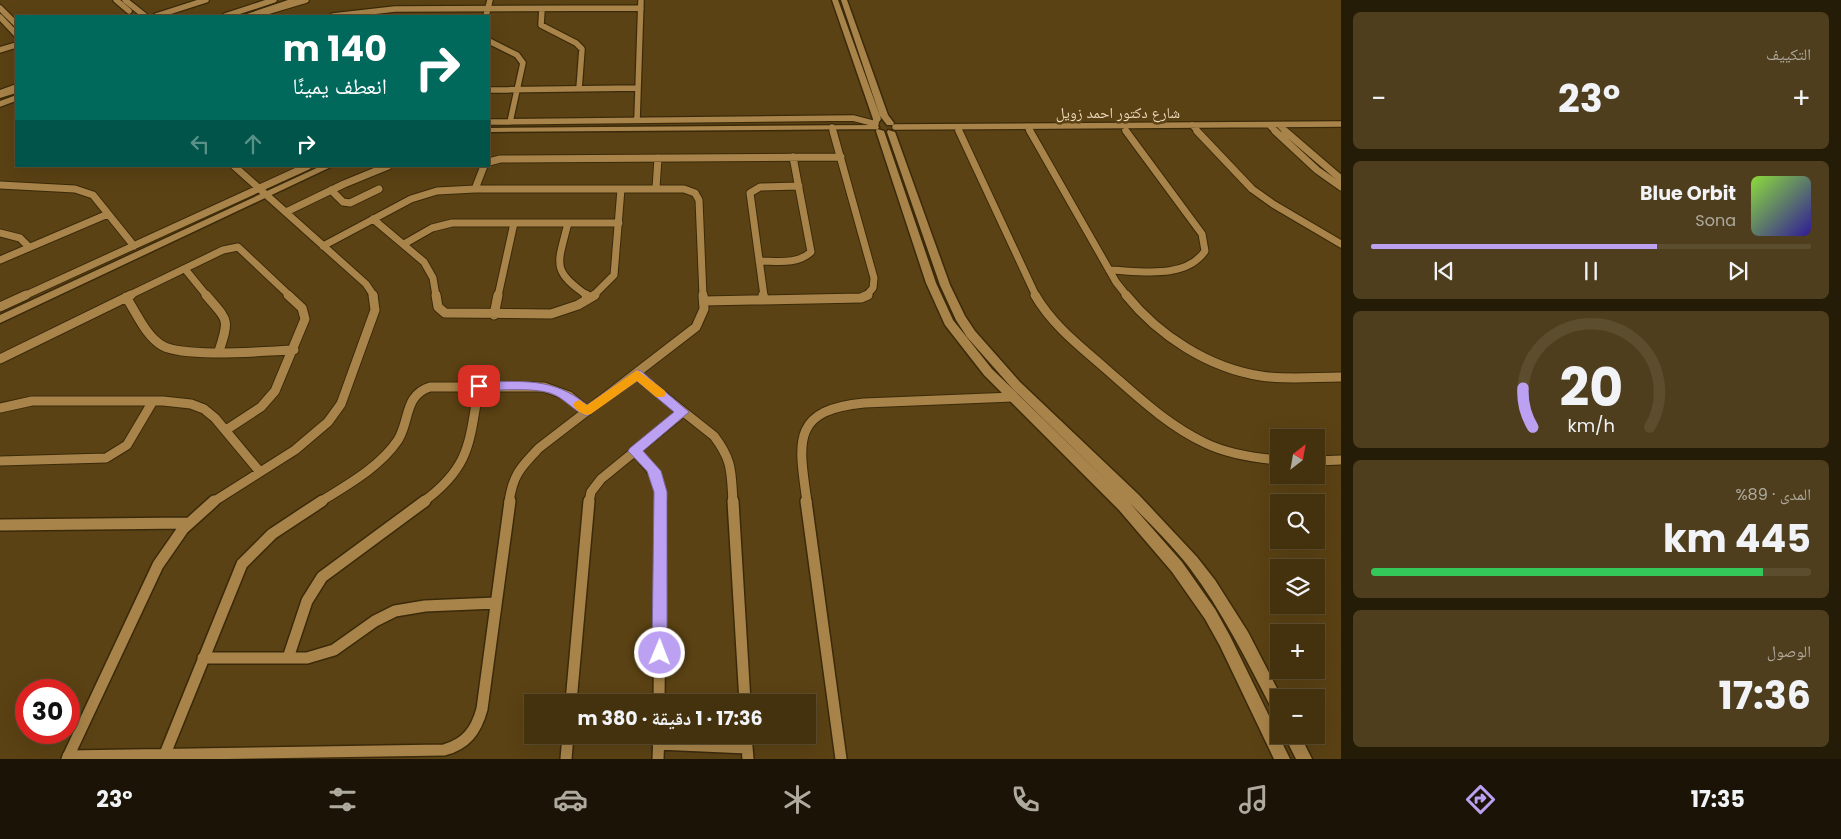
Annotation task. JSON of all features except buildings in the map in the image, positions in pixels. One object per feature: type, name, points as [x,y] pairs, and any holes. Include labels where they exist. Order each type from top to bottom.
[{"type":"street","points":[[116,0],[135,15]]},
{"type":"street","points":[[125,0],[144,15]]},
{"type":"street","points":[[228,15],[274,0]]},
{"type":"street","points":[[237,15],[283,0]]},
{"type":"street","points":[[247,15],[295,0]]},
{"type":"street","points":[[256,15],[306,0]]},
{"type":"street","points":[[486,15],[490,0]]},
{"type":"street","points":[[641,0],[638,88],[643,123]]},
{"type":"street","points":[[835,0],[877,119],[883,127],[945,285],[960,317],[971,334],[1016,386],[1134,499],[1186,554],[1210,585],[1230,617],[1270,691]]},
{"type":"street","points":[[844,0],[884,116],[883,127],[924,266],[943,310],[967,347],[1013,397],[1124,506],[1177,567],[1210,614],[1225,641],[1282,759]]},
{"type":"street","points":[[159,15],[202,1]]},
{"type":"street","points":[[0,8],[15,23]]},
{"type":"street","points":[[340,15],[380,10],[641,8]]},
{"type":"street","points":[[433,15],[436,9]]},
{"type":"street","points":[[542,9],[541,25],[576,43],[582,49],[579,89]]},
{"type":"street","points":[[0,17],[15,33]]},
{"type":"street","points":[[490,42],[517,55],[523,65],[510,122]]},
{"type":"street","points":[[0,50],[15,45]]},
{"type":"street","points":[[864,82],[872,82]]},
{"type":"street","points":[[490,90],[638,88]]},
{"type":"street","points":[[0,94],[15,89]]},
{"type":"street","points":[[0,102],[15,97]]},
{"type":"street","name":"شارع دكتور احمد زويل","points":[[490,122],[643,123],[853,118],[883,127],[1341,124]]},
{"type":"street","points":[[490,130],[643,123],[883,127]]},
{"type":"street","points":[[1269,124],[1317,170],[1341,187]]},
{"type":"street","points":[[1279,124],[1317,160],[1341,179]]},
{"type":"street","points":[[1192,125],[1252,189],[1273,204],[1341,244]]},
{"type":"street","points":[[1027,126],[1109,270],[1129,300],[1152,322],[1179,343],[1212,360],[1243,372],[1260,376],[1341,377]]},
{"type":"street","points":[[1109,270],[1178,270],[1200,261],[1206,251],[1202,234],[1123,126]]},
{"type":"street","points":[[704,301],[861,298],[869,295],[873,290],[874,278],[832,127]]},
{"type":"street","points":[[957,127],[1034,294],[1062,331],[1166,420],[1185,433],[1220,450],[1239,456],[1270,460]]},
{"type":"street","points":[[759,260],[799,260],[807,257],[811,252],[793,157]]},
{"type":"street","points":[[490,162],[500,160],[841,157]]},
{"type":"street","points":[[656,188],[658,158]]},
{"type":"street","points":[[235,167],[371,290],[375,310],[342,404],[333,417],[308,441],[216,499],[188,523],[171,542],[158,565],[67,757],[165,754],[347,755],[444,750],[452,748],[468,739],[477,726],[482,710],[511,490],[514,480],[529,456],[680,342],[696,326],[704,309],[698,196],[684,189],[475,189],[429,193],[411,199],[323,246]]},
{"type":"street","points":[[0,319],[262,192],[306,167]]},
{"type":"street","points":[[0,307],[134,246],[326,167]]},
{"type":"street","points":[[286,212],[331,190],[386,167]]},
{"type":"street","points":[[475,189],[484,167]]},
{"type":"street","points":[[0,186],[81,190],[93,195],[134,246]]},
{"type":"street","points":[[764,300],[750,193],[760,187],[799,186]]},
{"type":"street","points":[[373,219],[418,256],[429,270],[436,290],[438,307],[441,311],[451,314],[551,314],[574,308],[607,285],[614,275],[621,189]]},
{"type":"street","points":[[331,190],[343,202],[350,203],[379,190]]},
{"type":"street","points":[[0,260],[108,214]]},
{"type":"street","points":[[494,315],[514,223]]},
{"type":"street","points":[[568,223],[560,265],[561,272],[569,283],[590,298]]},
{"type":"street","points":[[404,244],[426,231],[445,224],[619,223]]},
{"type":"street","points":[[0,233],[20,238],[29,247]]},
{"type":"street","points":[[0,359],[228,247],[234,246],[241,249],[302,308],[306,318],[279,383],[269,399],[252,414],[226,430]]},
{"type":"street","points":[[184,269],[226,319],[227,326],[219,351]]},
{"type":"street","points":[[126,297],[162,345],[179,350],[294,350]]},
{"type":"street","points":[[637,374],[721,445],[731,464],[744,694]]},
{"type":"street","points":[[288,658],[307,601],[322,577],[438,491],[455,476],[466,452],[479,386]]},
{"type":"street","points":[[165,754],[236,576],[250,554],[260,544],[383,458],[402,432],[411,400],[417,392],[430,387],[532,386],[551,389],[569,396],[587,411]]},
{"type":"street","points":[[841,759],[800,452],[804,431],[812,420],[822,413],[850,405],[1013,397]]},
{"type":"street","points":[[0,408],[32,401],[182,402],[198,406],[209,412],[260,472]]},
{"type":"street","points":[[0,461],[99,459],[113,454],[127,445],[153,401]]},
{"type":"street","points":[[572,694],[588,500],[601,478],[683,412]]},
{"type":"street","points":[[634,451],[651,467],[656,475],[661,492],[659,694]]},
{"type":"street","points":[[1325,461],[1341,460]]},
{"type":"street","points":[[0,525],[188,523]]},
{"type":"street","points":[[203,658],[307,658],[334,650],[374,621],[394,611],[425,606],[496,603]]},
{"type":"street","points":[[566,759],[567,744]]},
{"type":"street","points":[[658,744],[658,759]]},
{"type":"street","points":[[709,744],[747,747]]},
{"type":"street","points":[[1296,744],[1304,759]]},
{"type":"slow traffic","points":[[579,405],[587,411],[637,374],[660,393]]},
{"type":"route","points":[[479,386],[544,387],[569,396],[587,411],[637,374],[683,412],[634,451],[651,467],[660,483],[660,653]]}]
